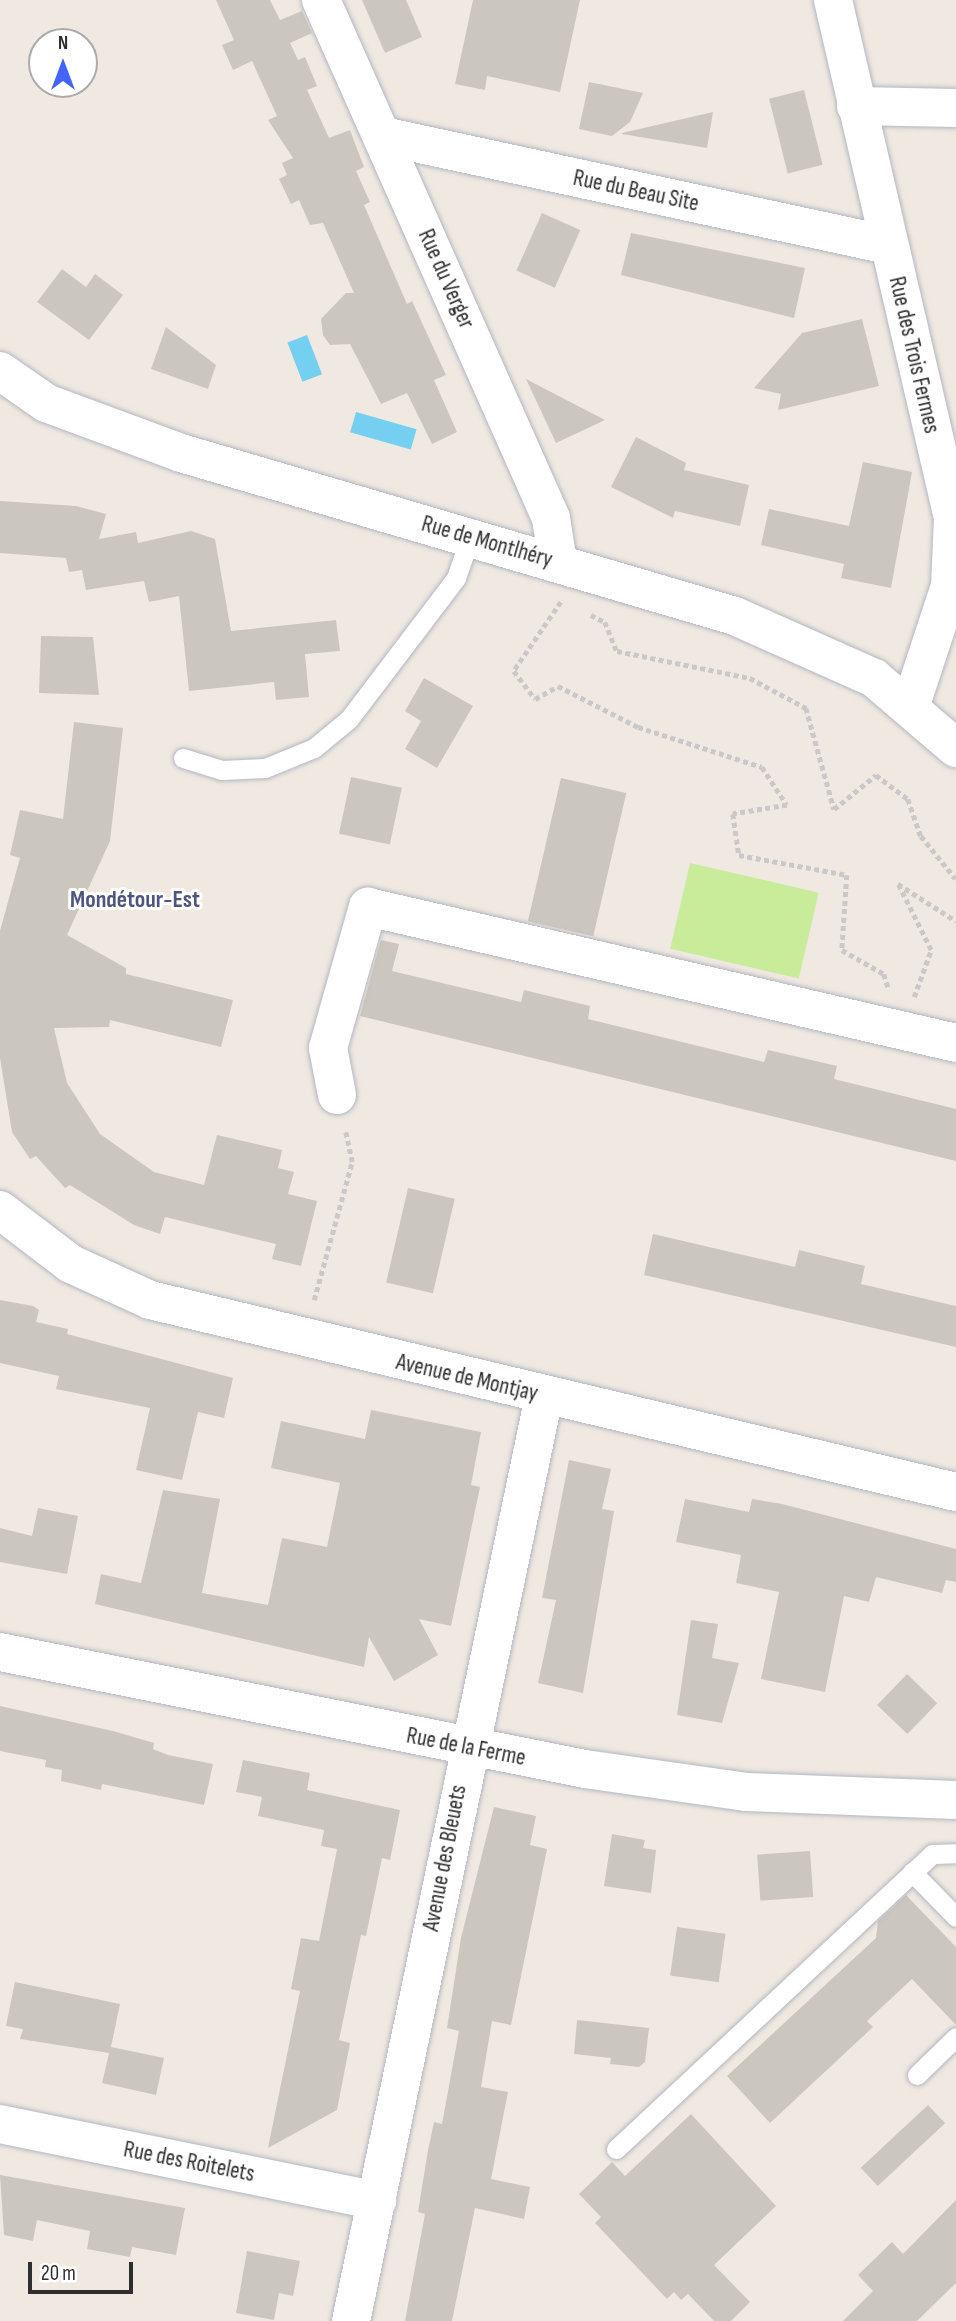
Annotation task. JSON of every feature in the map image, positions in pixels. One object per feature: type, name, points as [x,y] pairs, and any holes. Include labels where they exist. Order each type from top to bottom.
[{"type":"street","name":"Rue du Verger","points":[[321,0],[551,518],[558,563]]},
{"type":"street","name":"Rue des Trois Fermes","points":[[833,0],[953,518],[950,586],[910,708]]},
{"type":"street","points":[[856,106],[956,108]]},
{"type":"street","name":"Rue du Beau Site","points":[[383,136],[888,245]]},
{"type":"street","name":"Rue de Montlhéry","points":[[0,372],[46,402],[181,453],[735,616],[855,667],[910,708],[956,748]]},
{"type":"street","points":[[337,1095],[328,1048],[368,907],[956,1043]]},
{"type":"street","name":"Avenue de Montjay","points":[[0,1210],[71,1264],[150,1300],[303,1340],[956,1492]]},
{"type":"street","name":"Avenue des Bleuets","points":[[351,2321],[467,1747],[544,1396]]},
{"type":"street","name":"Rue de la Ferme","points":[[0,1652],[467,1747],[747,1792],[950,1799]]},
{"type":"street","name":"Rue des Roitelets","points":[[0,2124],[377,2201]]},
{"type":"lane","points":[[183,758],[222,770],[265,768],[314,748],[349,719],[456,578],[470,537]]},
{"type":"lane","points":[[615,2149],[932,1854],[956,1853]]},
{"type":"lane","points":[[912,1872],[956,1917]]},
{"type":"lane","points":[[917,2075],[956,2037]]},
{"type":"path","points":[[572,607],[561,602],[514,671],[535,699],[558,685],[638,727],[762,766],[787,805],[733,814],[739,855],[847,874],[842,950],[884,974],[902,1031]]},
{"type":"path","points":[[583,612],[605,622],[617,651],[750,678],[806,708],[834,809],[876,775],[908,799],[921,836],[956,880]]},
{"type":"path","points":[[902,1031],[931,950],[898,884],[956,921]]},
{"type":"path","points":[[303,1340],[352,1162],[337,1095]]},
{"type":"green space","points":[[690,863],[819,893],[799,978],[670,949]]},
{"type":"water","points":[[307,335],[322,374],[302,382],[287,343]]},
{"type":"water","points":[[356,412],[417,429],[411,450],[350,432]]},
{"type":"building","points":[[216,0],[270,0],[280,20],[302,11],[312,33],[290,43],[298,60],[305,57],[317,86],[307,90],[329,138],[350,130],[364,167],[356,171],[370,202],[364,205],[407,304],[412,301],[446,375],[434,380],[457,432],[432,444],[407,393],[381,404],[350,344],[330,345],[323,335],[321,319],[346,293],[354,293],[323,223],[310,225],[299,200],[291,204],[279,179],[287,175],[282,163],[293,158],[268,120],[277,116],[252,61],[233,70],[222,45],[234,40]]},
{"type":"building","points":[[362,0],[406,0],[422,37],[385,53]]},
{"type":"building","points":[[473,0],[580,0],[560,92],[487,76],[485,90],[455,84]]},
{"type":"building","points":[[589,82],[643,93],[630,122],[612,136],[579,129]]},
{"type":"building","points":[[804,90],[823,165],[788,173],[769,99]]},
{"type":"building","points":[[713,112],[707,148],[622,134],[622,133]]},
{"type":"building","points":[[542,213],[580,230],[555,288],[516,271]]},
{"type":"building","points":[[631,233],[805,268],[794,318],[621,275]]},
{"type":"building","points":[[62,269],[86,287],[95,274],[123,295],[89,340],[37,302]]},
{"type":"building","points":[[862,319],[879,386],[778,410],[781,394],[754,388],[802,333]]},
{"type":"building","points":[[166,327],[216,365],[208,389],[151,369]]},
{"type":"building","points":[[526,379],[605,420],[556,443]]},
{"type":"building","points":[[636,437],[686,463],[684,470],[749,485],[740,526],[675,511],[673,518],[611,487]]},
{"type":"building","points":[[863,462],[912,472],[891,588],[841,578],[844,564],[761,545],[769,509],[849,526]]},
{"type":"building","points":[[0,501],[76,506],[106,514],[99,539],[136,532],[138,543],[191,531],[215,539],[231,631],[336,620],[340,651],[305,654],[309,697],[276,700],[274,682],[189,691],[179,596],[149,602],[144,581],[86,590],[82,570],[69,572],[66,558],[0,553]]},
{"type":"building","points":[[41,636],[93,637],[99,695],[39,693]]},
{"type":"building","points":[[424,678],[473,706],[437,768],[405,749],[421,721],[405,711]]},
{"type":"building","points":[[74,722],[123,728],[110,841],[67,935],[126,968],[126,974],[233,1000],[221,1047],[110,1020],[109,1027],[54,1028],[67,1083],[100,1134],[154,1172],[204,1185],[217,1135],[282,1150],[278,1168],[294,1172],[288,1194],[317,1201],[301,1266],[272,1259],[276,1244],[165,1217],[160,1234],[134,1225],[70,1185],[65,1188],[36,1156],[30,1159],[12,1132],[0,1058],[0,931],[20,858],[10,855],[20,810],[63,819]]},
{"type":"building","points":[[351,777],[402,788],[390,845],[339,834]]},
{"type":"building","points":[[561,778],[626,793],[593,936],[528,921]]},
{"type":"building","points":[[381,940],[399,944],[392,971],[521,1002],[524,990],[590,1006],[588,1019],[764,1062],[768,1050],[837,1066],[834,1079],[956,1109],[956,1161],[360,1016]]},
{"type":"building","points":[[408,1188],[455,1199],[433,1293],[386,1283]]},
{"type":"building","points":[[653,1234],[795,1267],[799,1250],[865,1266],[861,1284],[956,1306],[956,1347],[644,1275]]},
{"type":"building","points":[[0,1300],[33,1306],[39,1310],[36,1322],[68,1329],[67,1334],[233,1378],[224,1418],[198,1412],[182,1480],[136,1470],[150,1408],[56,1389],[59,1376],[0,1363]]},
{"type":"building","points":[[371,1410],[481,1432],[471,1485],[480,1487],[451,1626],[419,1619],[438,1655],[394,1681],[369,1637],[364,1667],[95,1604],[101,1574],[141,1583],[163,1490],[220,1499],[202,1593],[268,1605],[282,1538],[327,1547],[340,1483],[271,1468],[281,1421],[365,1439]]},
{"type":"building","points":[[569,1460],[611,1469],[602,1509],[614,1511],[583,1693],[538,1683],[556,1600],[542,1598]]},
{"type":"building","points":[[685,1499],[749,1512],[752,1499],[782,1504],[956,1549],[956,1582],[946,1580],[942,1593],[876,1577],[869,1602],[844,1596],[825,1692],[761,1679],[779,1592],[736,1583],[741,1555],[676,1542]]},
{"type":"building","points":[[38,1508],[78,1516],[67,1574],[0,1562],[0,1528],[32,1536]]},
{"type":"building","points":[[691,1620],[718,1624],[712,1658],[739,1663],[722,1723],[677,1715]]},
{"type":"building","points":[[907,1674],[937,1703],[907,1734],[877,1705]]},
{"type":"building","points":[[0,1706],[113,1731],[154,1743],[153,1749],[168,1755],[213,1764],[204,1805],[102,1784],[101,1790],[61,1781],[62,1770],[45,1767],[46,1760],[0,1751]]},
{"type":"building","points":[[243,1760],[310,1773],[307,1790],[400,1810],[390,1860],[382,1858],[366,1936],[361,1935],[339,2040],[350,2043],[337,2110],[268,2148],[300,1991],[291,1989],[301,1938],[319,1941],[337,1849],[321,1846],[324,1830],[258,1816],[262,1797],[236,1792]]},
{"type":"building","points":[[494,1807],[536,1816],[530,1845],[547,1849],[511,2025],[492,2021],[481,2087],[508,2092],[491,2179],[530,2187],[524,2219],[475,2208],[452,2321],[405,2321],[425,2214],[418,2212],[428,2150],[434,2122],[442,2124],[459,2031],[447,2028],[461,1938]]},
{"type":"building","points":[[612,1834],[645,1840],[643,1848],[656,1850],[651,1893],[604,1886]]},
{"type":"building","points":[[810,1851],[813,1897],[760,1901],[757,1855]]},
{"type":"building","points":[[906,1895],[956,1947],[956,2025],[912,1979],[867,2021],[873,2027],[770,2123],[727,2076],[876,1938],[878,1921]]},
{"type":"building","points":[[677,1927],[726,1934],[719,1982],[670,1976]]},
{"type":"building","points":[[15,1982],[120,2004],[111,2047],[164,2058],[156,2095],[102,2083],[109,2053],[20,2039],[23,2029],[6,2026]]},
{"type":"building","points":[[577,2020],[649,2028],[645,2062],[639,2067],[610,2064],[611,2058],[574,2054]]},
{"type":"building","points":[[928,2105],[945,2123],[878,2186],[861,2168]]},
{"type":"building","points":[[691,2114],[776,2206],[714,2265],[750,2302],[731,2321],[714,2321],[688,2294],[681,2300],[674,2292],[667,2299],[595,2223],[601,2217],[579,2194],[612,2162],[625,2176]]},
{"type":"building","points":[[0,2175],[185,2208],[176,2255],[132,2247],[130,2257],[87,2249],[90,2231],[37,2220],[33,2241],[4,2235]]},
{"type":"building","points":[[956,2200],[956,2283],[917,2321],[843,2321],[873,2291],[858,2275],[892,2242],[903,2254]]},
{"type":"building","points":[[247,2251],[300,2261],[293,2296],[279,2293],[274,2320],[236,2313]]},
{"type":"district","name":"Mondétour-Est","points":[[135,900]]}]
